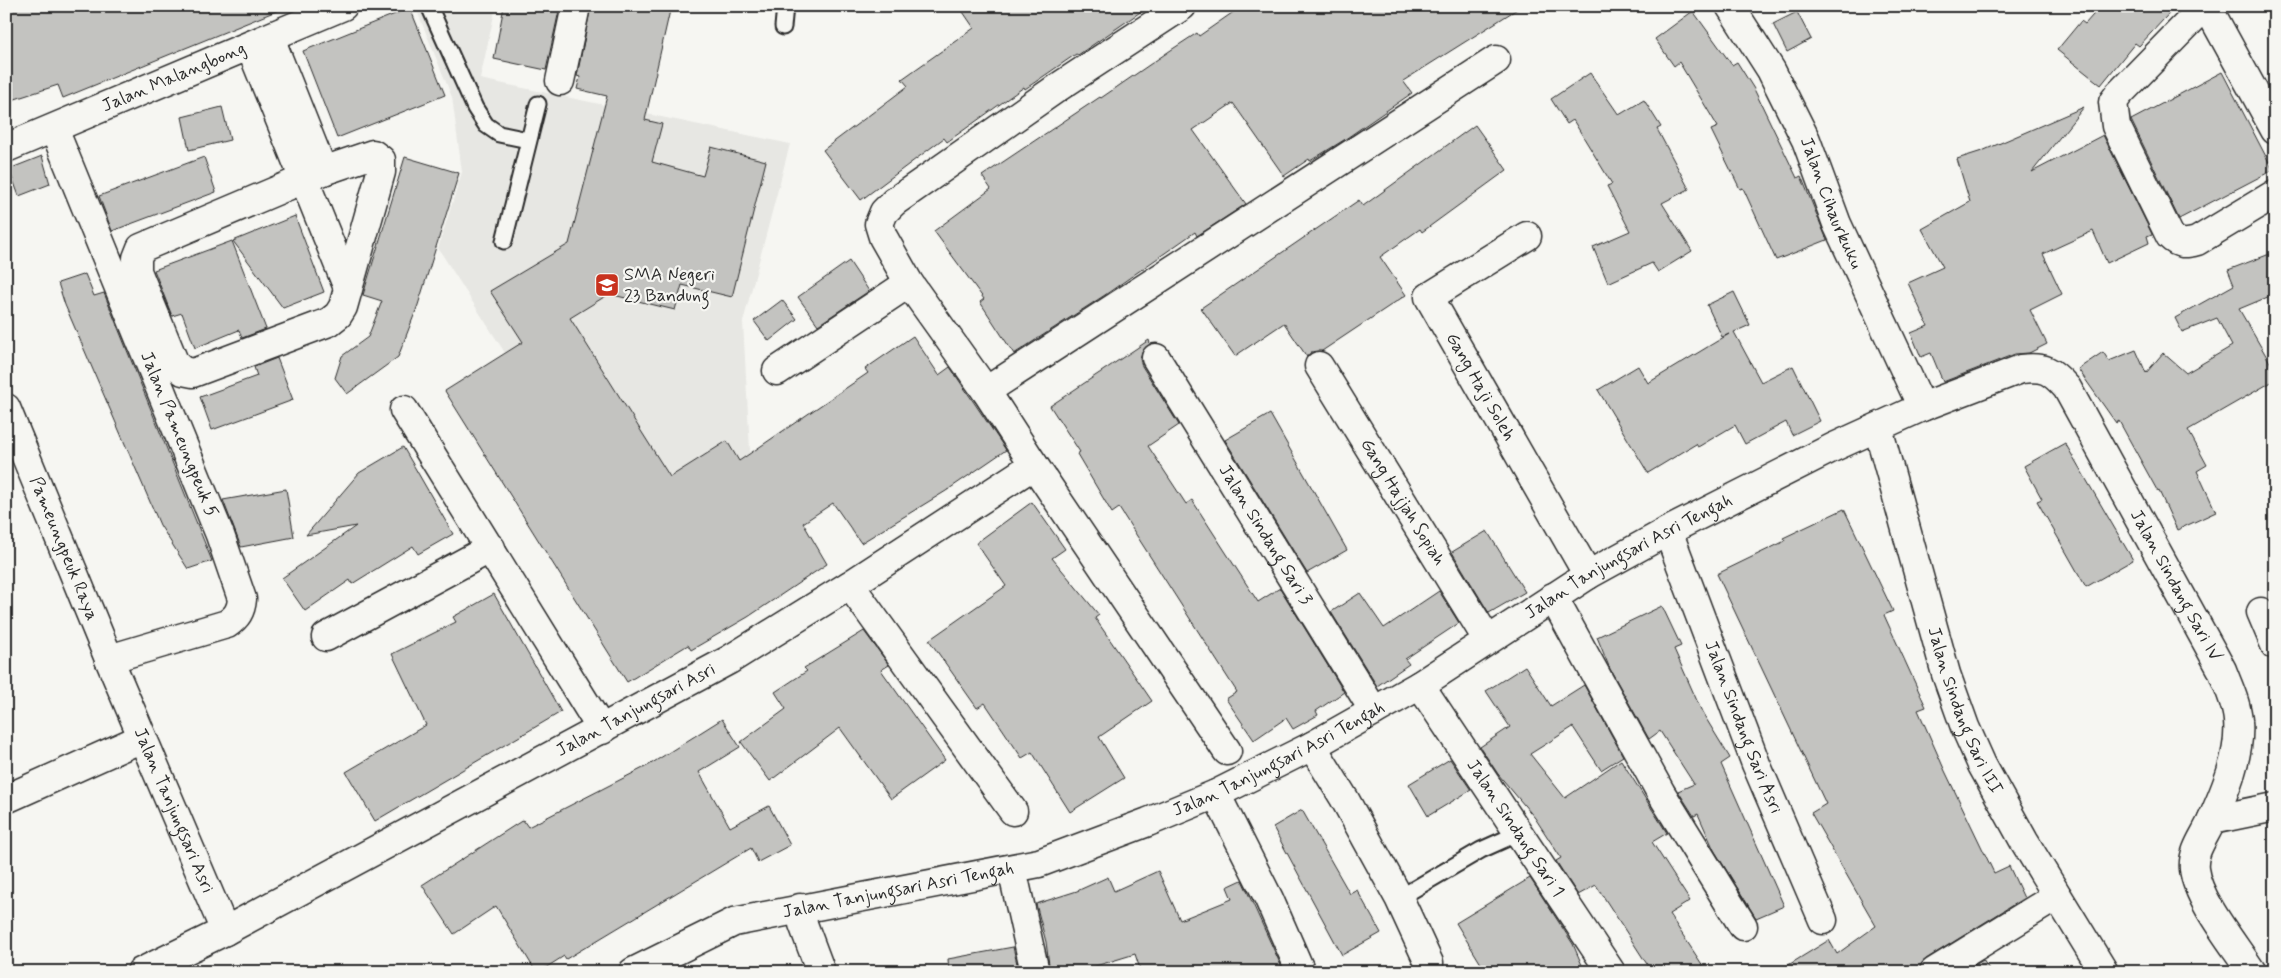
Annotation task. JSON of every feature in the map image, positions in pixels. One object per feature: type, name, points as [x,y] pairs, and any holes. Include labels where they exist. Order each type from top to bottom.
[{"type":"street","name":"Jalan Malangbong","points":[[6,148],[260,42],[304,14],[343,6]]},
{"type":"street","points":[[560,81],[576,6]]},
{"type":"street","points":[[1182,6],[1058,88],[894,202],[884,212],[879,224],[883,237],[909,282],[986,391],[1227,751]]},
{"type":"street","name":"Jalan Cihaurkuku","points":[[1730,6],[1771,70],[1806,140],[1838,224],[1922,407]]},
{"type":"street","points":[[2275,130],[2206,6],[2113,102],[2116,126],[2170,236],[2177,243],[2197,242],[2275,194]]},
{"type":"street","points":[[260,42],[313,175],[348,288]]},
{"type":"street","points":[[986,391],[1496,60]]},
{"type":"street","name":"Jalan Pameungpeuk 5","points":[[54,129],[220,535],[242,599],[241,610],[235,619],[227,624],[109,659]]},
{"type":"street","points":[[373,154],[381,160],[381,172],[343,307],[338,315],[329,322],[193,373],[183,371],[175,364],[137,271],[137,258],[141,248],[313,175],[373,154]]},
{"type":"street","name":"Gang Haji Soleh","points":[[1527,236],[1429,297],[1588,575]]},
{"type":"street","points":[[777,371],[909,282]]},
{"type":"street","name":"Jalan Sindang Sari 3","points":[[1156,358],[1374,711]]},
{"type":"street","name":"Gang Hajjah Sopiah","points":[[1319,366],[1487,639]]},
{"type":"street","name":"Jalan Tanjungsari Asri Tengah","points":[[633,972],[734,922],[802,916],[1039,863],[1148,822],[1218,799],[1420,685],[1487,639],[1588,575],[1668,531],[1834,447],[1922,407],[2021,368],[2035,367],[2046,369]]},
{"type":"street","name":"Jalan Sindang Sari IV","points":[[2046,369],[2067,388],[2222,670],[2229,687],[2238,721],[2236,751],[2212,820],[2197,850],[2194,867],[2197,882],[2207,903],[2252,972]]},
{"type":"street","name":"Pameungpeuk Raya","points":[[6,408],[12,438],[122,689]]},
{"type":"street","points":[[404,410],[602,730]]},
{"type":"street","name":"Jalan Sindang Sari III","points":[[1878,428],[1946,674],[1965,727],[1982,765],[2057,896],[2104,972]]},
{"type":"street","name":"Jalan Tanjungsari Asri","points":[[141,972],[225,931],[730,660],[850,585],[1034,465]]},
{"type":"street","name":"Jalan Sindang Sari Asri","points":[[1668,531],[1756,764],[1823,920]]},
{"type":"street","points":[[326,637],[491,548]]},
{"type":"street","points":[[850,585],[1013,811]]},
{"type":"street","points":[[1553,597],[1661,793],[1742,926]]},
{"type":"street","points":[[2261,612],[2275,645]]},
{"type":"street","name":"Jalan Sindang Sari 1","points":[[1420,685],[1611,972]]},
{"type":"street","name":"Jalan Tanjungsari Asri","points":[[122,689],[225,931]]},
{"type":"street","points":[[7,798],[142,738]]},
{"type":"street","points":[[1312,746],[1344,798],[1399,898],[1428,963]]},
{"type":"street","points":[[1218,799],[1270,899],[1301,972]]},
{"type":"street","points":[[2212,820],[2275,807]]},
{"type":"street","points":[[1012,869],[1034,972]]},
{"type":"street","points":[[1934,972],[2057,896]]},
{"type":"street","points":[[800,972],[802,916]]},
{"type":"street","points":[[802,916],[821,972]]},
{"type":"lane","points":[[429,6],[476,108],[486,125],[500,134],[528,140]]},
{"type":"lane","points":[[783,27],[785,6]]},
{"type":"lane","points":[[504,241],[538,104]]},
{"type":"lane","points":[[1399,898],[1481,850],[1519,833]]},
{"type":"shaded area","name":"SMA Negeri 23 Bandung","points":[[415,6],[496,6],[480,79],[790,144],[743,322],[751,468],[642,567],[438,248],[462,172],[452,97]]},
{"type":"building","points":[[6,6],[286,7],[63,98],[58,85],[6,102]]},
{"type":"building","points":[[504,6],[560,6],[546,70],[494,59]]},
{"type":"building","points":[[591,6],[671,6],[645,120],[662,124],[652,162],[703,176],[711,147],[766,161],[732,297],[682,285],[675,310],[609,294],[570,318],[670,477],[727,441],[739,461],[868,373],[865,369],[913,336],[939,375],[950,367],[1006,450],[946,491],[861,543],[833,503],[803,523],[827,564],[748,617],[691,650],[688,645],[627,682],[445,391],[523,342],[490,291],[569,244],[607,96],[577,89],[580,77],[577,76]]},
{"type":"building","points":[[959,6],[1149,6],[1078,55],[1076,54],[1025,89],[1024,87],[947,142],[944,138],[861,200],[823,150],[908,86],[902,79],[974,28]]},
{"type":"building","points":[[1242,6],[1522,6],[1403,81],[1412,93],[1344,140],[1310,161],[1309,159],[1284,176],[1233,103],[1193,130],[1246,204],[1197,236],[1195,232],[1105,295],[1014,354],[980,302],[984,299],[934,231],[991,189],[982,176],[1197,33],[1199,36]]},
{"type":"building","points":[[2101,6],[2176,6],[2139,46],[2135,43],[2101,85],[2057,50],[2081,21],[2085,24]]},
{"type":"building","points":[[410,8],[445,95],[337,138],[303,51]]},
{"type":"building","points":[[1693,11],[1732,65],[1737,62],[1754,89],[1797,178],[1801,176],[1827,240],[1776,260],[1743,188],[1740,189],[1711,130],[1718,127],[1679,62],[1674,66],[1655,39]]},
{"type":"building","points":[[1797,12],[1811,39],[1787,52],[1773,24]]},
{"type":"building","points":[[2222,72],[2273,170],[2179,219],[2131,120]]},
{"type":"building","points":[[1590,73],[1619,115],[1644,100],[1661,127],[1657,129],[1689,189],[1662,203],[1692,251],[1658,272],[1652,263],[1608,283],[1593,247],[1630,231],[1607,186],[1612,184],[1573,120],[1567,124],[1551,99]]},
{"type":"building","points":[[222,107],[230,140],[189,150],[182,117]]},
{"type":"building","points":[[2084,107],[2032,172],[2103,135],[2152,234],[2147,236],[2149,243],[2107,263],[2093,231],[2043,254],[2062,294],[2030,310],[2047,344],[2029,353],[2015,354],[1943,382],[1931,353],[1921,357],[1911,333],[1928,326],[1908,283],[1943,267],[1922,229],[1970,202],[1957,159],[1982,151]]},
{"type":"building","points":[[1475,125],[1507,170],[1422,232],[1420,229],[1380,257],[1406,295],[1322,351],[1311,352],[1307,357],[1284,323],[1235,356],[1201,308],[1359,200],[1363,206]]},
{"type":"building","points":[[42,156],[50,184],[19,196],[9,169]]},
{"type":"building","points":[[204,157],[216,192],[112,231],[99,196]]},
{"type":"building","points":[[405,157],[459,173],[418,305],[398,357],[347,394],[335,378],[342,356],[368,337],[382,301],[363,295]]},
{"type":"building","points":[[295,216],[324,292],[283,308],[233,241]]},
{"type":"building","points":[[232,241],[266,329],[242,338],[239,330],[195,348],[182,313],[172,316],[154,270]]},
{"type":"building","points":[[2275,252],[2275,294],[2239,309],[2275,371],[2275,380],[2188,430],[2207,465],[2197,471],[2216,512],[2177,530],[2159,491],[2119,421],[2116,423],[2078,369],[2103,352],[2109,361],[2136,350],[2146,373],[2163,353],[2186,373],[2232,346],[2217,318],[2182,332],[2175,318],[2234,285],[2228,270]]},
{"type":"building","points":[[849,261],[869,291],[818,325],[798,297]]},
{"type":"building","points":[[85,274],[94,296],[104,293],[212,561],[188,569],[160,525],[65,305],[58,283]]},
{"type":"building","points":[[1734,292],[1750,325],[1734,332],[1761,382],[1793,366],[1820,421],[1792,435],[1786,422],[1745,444],[1735,425],[1698,447],[1696,444],[1648,473],[1598,390],[1638,366],[1648,383],[1729,334],[1722,337],[1707,305]]},
{"type":"building","points":[[782,300],[797,319],[769,341],[754,321]]},
{"type":"building","points":[[1149,340],[1150,344],[1142,351],[1140,359],[1142,366],[1179,425],[1148,446],[1186,504],[1192,500],[1258,602],[1280,588],[1344,692],[1316,711],[1318,715],[1293,729],[1286,718],[1254,740],[1226,699],[1237,692],[1119,508],[1112,513],[1077,454],[1080,452],[1050,406]]},
{"type":"building","points":[[277,358],[293,400],[212,430],[200,397],[257,376],[254,367]]},
{"type":"building","points":[[1270,414],[1347,550],[1307,573],[1225,440]]},
{"type":"building","points":[[2065,443],[2133,560],[2086,587],[2037,501],[2042,499],[2024,466]]},
{"type":"building","points":[[403,447],[453,534],[418,554],[413,546],[352,584],[350,580],[305,611],[282,578],[356,526],[306,535],[359,473]]},
{"type":"building","points":[[286,489],[294,537],[241,547],[223,500]]},
{"type":"building","points":[[1032,502],[1065,549],[1052,558],[1099,615],[1095,618],[1152,701],[1099,737],[1124,778],[1070,812],[1032,752],[1022,758],[985,703],[977,708],[929,640],[1006,586],[976,543]]},
{"type":"building","points":[[1844,509],[1893,611],[1884,615],[1926,707],[1918,710],[1945,771],[1994,873],[2009,866],[2024,898],[1926,959],[1921,964],[1918,972],[1777,972],[1829,940],[1837,954],[1876,926],[1811,813],[1826,804],[1717,574],[1785,541],[1783,538]]},
{"type":"building","points":[[1487,531],[1525,592],[1489,613],[1452,552]]},
{"type":"building","points":[[1439,591],[1459,623],[1405,659],[1409,664],[1377,686],[1331,612],[1360,593],[1384,628]]},
{"type":"building","points":[[494,594],[561,712],[375,821],[346,772],[426,725],[392,654],[456,622],[453,617]]},
{"type":"building","points":[[1662,606],[1681,646],[1674,649],[1702,712],[1730,758],[1721,764],[1784,906],[1756,918],[1714,850],[1698,814],[1694,816],[1678,791],[1694,784],[1660,731],[1649,739],[1610,669],[1597,637]]},
{"type":"building","points":[[864,631],[889,665],[881,670],[945,760],[891,799],[840,728],[770,781],[741,742],[786,709],[775,692],[807,671],[804,668]]},
{"type":"building","points":[[1525,666],[1551,706],[1584,685],[1623,756],[1601,770],[1573,727],[1530,754],[1565,798],[1621,760],[1667,833],[1652,842],[1690,901],[1669,914],[1707,972],[1652,972],[1596,885],[1578,895],[1556,861],[1561,858],[1535,818],[1498,774],[1480,747],[1510,727],[1486,691]]},
{"type":"building","points":[[722,719],[740,747],[699,772],[730,827],[769,806],[790,845],[758,862],[751,848],[566,959],[564,956],[539,972],[536,972],[496,906],[454,934],[422,885],[523,820],[528,827],[649,765]]},
{"type":"building","points":[[1450,759],[1471,790],[1428,816],[1409,784]]},
{"type":"building","points":[[1302,810],[1350,894],[1357,890],[1381,933],[1342,955],[1273,827]]},
{"type":"building","points":[[1158,871],[1180,920],[1232,899],[1227,887],[1242,880],[1284,972],[1141,972],[1135,954],[1076,972],[1050,972],[1046,942],[1036,904],[1077,891],[1108,877],[1114,891]]},
{"type":"building","points":[[1530,878],[1573,944],[1585,972],[1486,972],[1456,923]]},
{"type":"building","points":[[1013,947],[1019,972],[949,972],[948,959]]},
{"type":"building","points":[[1983,960],[1991,972],[1964,972]]},
{"type":"place","name":"SMA Negeri 23 Bandung","points":[[607,285]]}]
